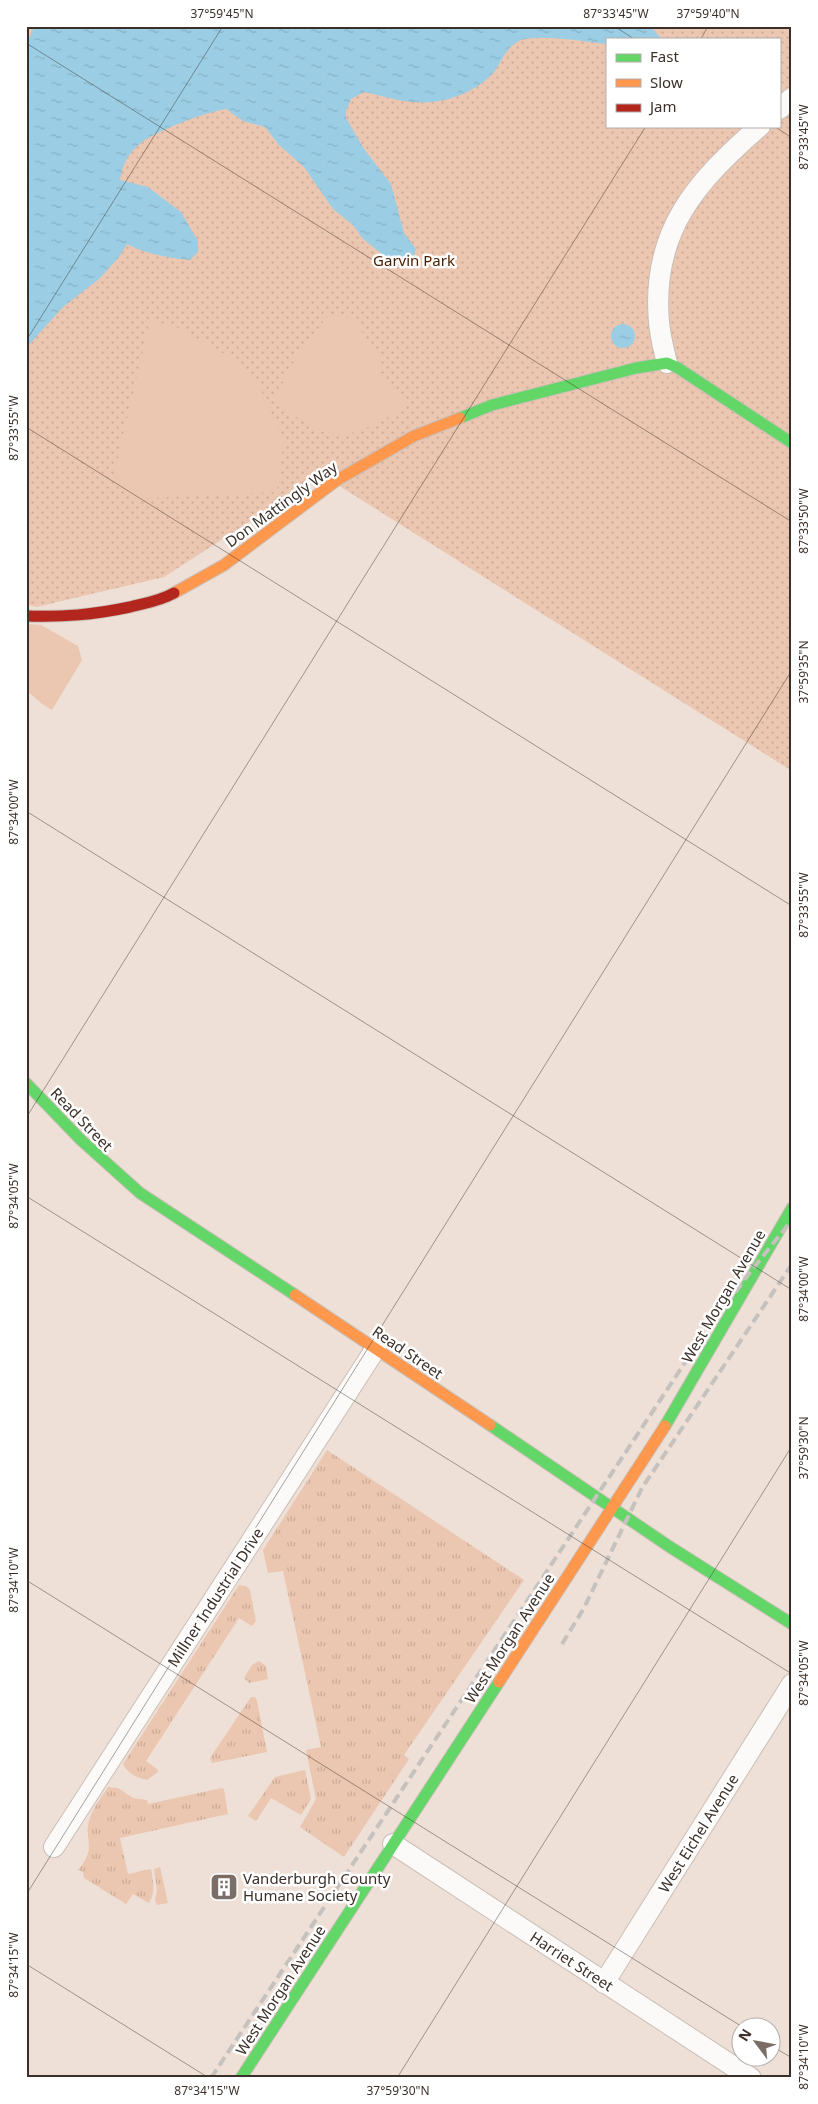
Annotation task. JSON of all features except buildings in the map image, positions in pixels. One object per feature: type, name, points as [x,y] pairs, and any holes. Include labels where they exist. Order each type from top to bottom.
[{"type":"street","points":[[780,108],[792,98]]},
{"type":"street","points":[[758,128],[710,173],[679,214],[660,265],[659,323],[667,363],[678,368],[792,443]]},
{"type":"street","name":"Don Mattingly Way","points":[[26,616],[64,617],[91,615],[162,600],[224,564],[338,480],[414,436],[469,413],[492,406],[636,368],[667,363]]},
{"type":"street","name":"Read Street","points":[[26,1083],[75,1136],[110,1169],[140,1192],[670,1546],[792,1624]]},
{"type":"street","name":"West Morgan Avenue","points":[[241,2078],[664,1428],[792,1208]]},
{"type":"street","name":"Millner Industrial Drive","points":[[54,1847],[376,1348]]},
{"type":"street","name":"West Eichel Avenue","points":[[604,1982],[792,1684]]},
{"type":"street","name":"Harriet Street","points":[[393,1844],[751,2078]]},
{"type":"green space","name":"Garvin Park","points":[[26,26],[792,26],[792,771],[322,475],[164,577],[36,607],[26,604]]},
{"type":"green space","points":[[328,316],[352,317],[379,356],[381,377],[409,404],[371,426],[355,432],[340,434],[325,433],[310,426],[275,398],[299,352]]},
{"type":"green space","points":[[150,321],[175,326],[231,358],[256,380],[284,439],[277,492],[132,499],[114,474]]},
{"type":"green space","points":[[26,624],[41,625],[78,646],[82,660],[52,710],[26,690]]},
{"type":"green space","points":[[327,1450],[524,1580],[404,1755],[409,1759],[344,1857],[300,1827],[316,1799],[306,1750],[321,1747],[283,1571],[268,1573],[263,1550]]},
{"type":"green space","points":[[239,1585],[246,1586],[250,1590],[256,1621],[252,1626],[239,1618],[146,1761],[158,1772],[147,1780],[133,1775],[123,1764]]},
{"type":"green space","points":[[259,1661],[266,1666],[268,1679],[249,1683],[244,1678],[252,1665]]},
{"type":"green space","points":[[251,1697],[255,1697],[257,1701],[267,1752],[212,1763],[210,1758]]},
{"type":"green space","points":[[305,1770],[311,1799],[301,1815],[271,1798],[256,1821],[248,1816],[275,1777]]},
{"type":"green space","points":[[108,1787],[118,1788],[133,1798],[147,1800],[148,1804],[224,1789],[228,1814],[120,1838],[128,1874],[151,1869],[153,1891],[149,1903],[133,1894],[126,1904],[84,1878],[83,1872],[78,1870],[88,1855],[88,1825],[91,1814]]},
{"type":"green space","points":[[160,1867],[168,1903],[157,1905],[155,1900],[157,1890],[154,1869]]},
{"type":"water","points":[[29,26],[650,26],[661,38],[606,38],[606,44],[561,39],[526,39],[514,44],[506,52],[493,73],[476,87],[446,100],[413,102],[364,92],[351,99],[346,111],[346,118],[364,149],[391,184],[404,233],[416,249],[412,261],[395,264],[363,239],[353,225],[333,209],[304,167],[279,145],[265,127],[243,121],[226,109],[198,116],[161,131],[137,146],[131,153],[122,169],[120,180],[148,187],[181,212],[198,241],[198,252],[190,260],[149,253],[127,244],[119,257],[99,279],[63,307],[26,348],[26,45],[33,30]]},
{"type":"water","points":[[623,324],[632,327],[635,336],[632,345],[623,348],[614,345],[611,336],[614,327]]},
{"type":"railway","points":[[211,2078],[700,1340],[751,1271],[792,1220]]},
{"type":"railway","points":[[562,1644],[584,1608],[642,1488],[792,1264]]},
{"type":"traffic: fast","points":[[460,418],[492,405],[636,368],[667,363],[678,368],[792,443]]},
{"type":"traffic: fast","points":[[26,1083],[81,1140],[140,1193],[295,1295]]},
{"type":"traffic: fast","points":[[665,1426],[792,1208]]},
{"type":"traffic: fast","points":[[490,1425],[670,1547],[792,1624]]},
{"type":"traffic: fast","points":[[241,2078],[499,1682]]},
{"type":"traffic: slow","points":[[174,593],[224,565],[337,480],[414,436],[460,418]]},
{"type":"traffic: slow","points":[[295,1295],[490,1425]]},
{"type":"traffic: slow","points":[[499,1682],[665,1426]]},
{"type":"traffic: jam","points":[[26,616],[91,614],[153,602],[174,593]]},
{"type":"place","name":"Vanderburgh County Humane Society","points":[[224,1887]]}]
